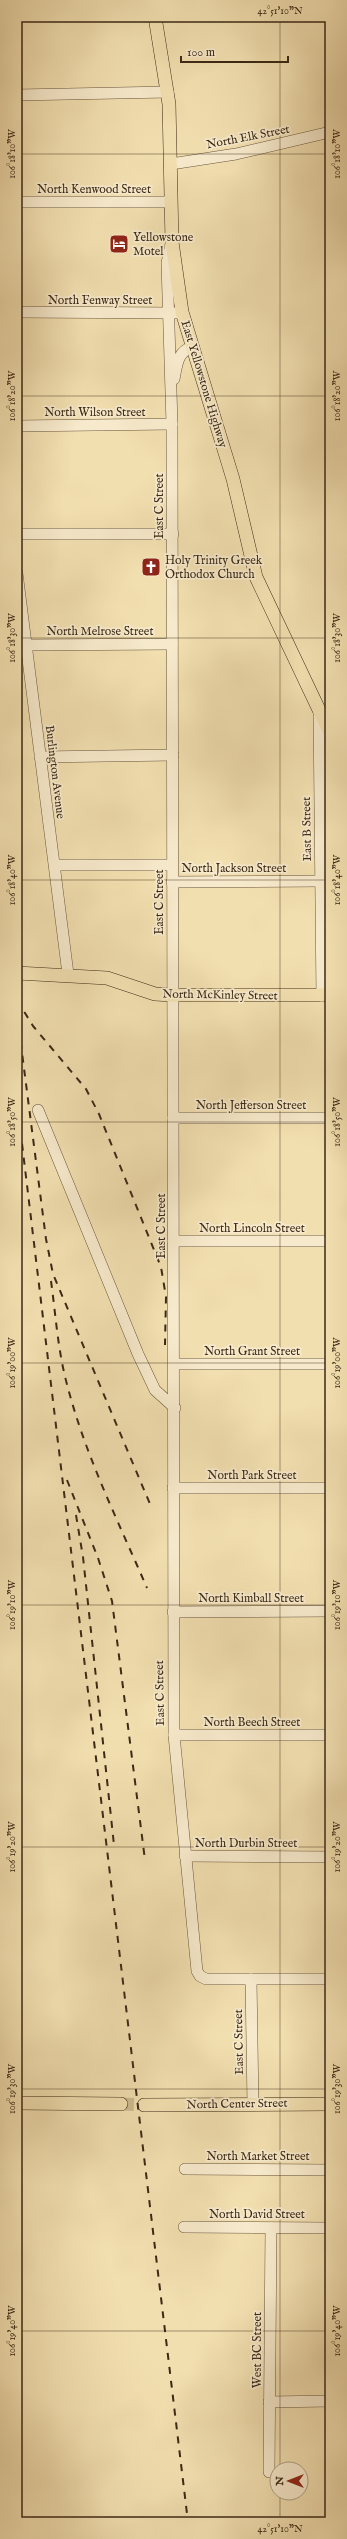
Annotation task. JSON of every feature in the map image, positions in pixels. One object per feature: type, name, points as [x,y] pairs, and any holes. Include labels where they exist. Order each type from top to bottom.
[{"type":"main road","name":"East Yellowstone Highway","points":[[155,17],[168,92],[172,242],[182,312],[233,479],[256,577],[330,733]]},
{"type":"main road","name":"North McKinley Street","points":[[17,973],[68,974],[107,978],[155,994],[326,996]]},
{"type":"main road","points":[[17,2103],[121,2104]]},
{"type":"main road","name":"North Center Street","points":[[144,2105],[330,2104]]},
{"type":"street","points":[[17,95],[168,92]]},
{"type":"street","name":"North Elk Street","points":[[171,164],[236,154],[330,132]]},
{"type":"street","name":"North Kenwood Street","points":[[17,202],[170,202]]},
{"type":"street","name":"East C Street","points":[[172,242],[167,263],[172,424],[173,534],[172,995],[175,1364],[173,1488],[174,1735],[197,1971],[200,1976],[206,1979],[251,1979],[253,2104]]},
{"type":"street","name":"North Fenway Street","points":[[17,312],[182,312]]},
{"type":"street","name":"East C Street","points":[[171,395],[178,359],[184,350],[192,347]]},
{"type":"street","name":"North Wilson Street","points":[[17,426],[172,424]]},
{"type":"street","points":[[17,534],[173,534]]},
{"type":"street","name":"Burlington Avenue","points":[[17,573],[28,645],[40,757],[68,974]]},
{"type":"street","name":"North Melrose Street","points":[[28,645],[172,644]]},
{"type":"street","name":"East B Street","points":[[319,711],[321,881],[326,996]]},
{"type":"street","points":[[40,757],[173,755]]},
{"type":"street","name":"North Jackson Street","points":[[55,865],[172,865]]},
{"type":"street","name":"North Jackson Street","points":[[172,882],[321,881]]},
{"type":"street","points":[[38,1110],[138,1354],[155,1390],[175,1408]]},
{"type":"street","name":"North Jefferson Street","points":[[173,1118],[330,1118]]},
{"type":"street","name":"North Lincoln Street","points":[[173,1241],[330,1241]]},
{"type":"street","name":"North Grant Street","points":[[175,1364],[330,1364]]},
{"type":"street","name":"North Park Street","points":[[173,1488],[330,1488]]},
{"type":"street","name":"North Kimball Street","points":[[173,1612],[330,1611]]},
{"type":"street","name":"North Beech Street","points":[[174,1735],[330,1735]]},
{"type":"street","name":"North Durbin Street","points":[[185,1856],[330,1857]]},
{"type":"street","points":[[251,1979],[330,1979]]},
{"type":"street","name":"North Market Street","points":[[185,2169],[330,2170]]},
{"type":"street","name":"North David Street","points":[[184,2227],[330,2228]]},
{"type":"street","name":"West BC Street","points":[[269,2461],[271,2228]]},
{"type":"street","points":[[269,2402],[330,2401]]},
{"type":"tunnel","points":[[121,2104],[144,2105]]},
{"type":"railway","points":[[17,1000],[33,1026],[86,1089],[99,1114],[161,1267],[166,1297],[165,1345]]},
{"type":"railway","points":[[17,1014],[46,1239],[53,1274],[150,1504]]},
{"type":"railway","points":[[17,1102],[188,2522]]},
{"type":"railway","points":[[51,1281],[62,1362],[75,1414],[104,1490],[147,1588]]},
{"type":"railway","points":[[67,1480],[98,1558],[112,1601],[145,1860]]},
{"type":"railway","points":[[76,1515],[83,1557],[114,1845]]},
{"type":"place","name":"Yellowstone Motel","points":[[119,244]]},
{"type":"place","name":"Holy Trinity Greek Orthodox Church","points":[[151,567]]}]
